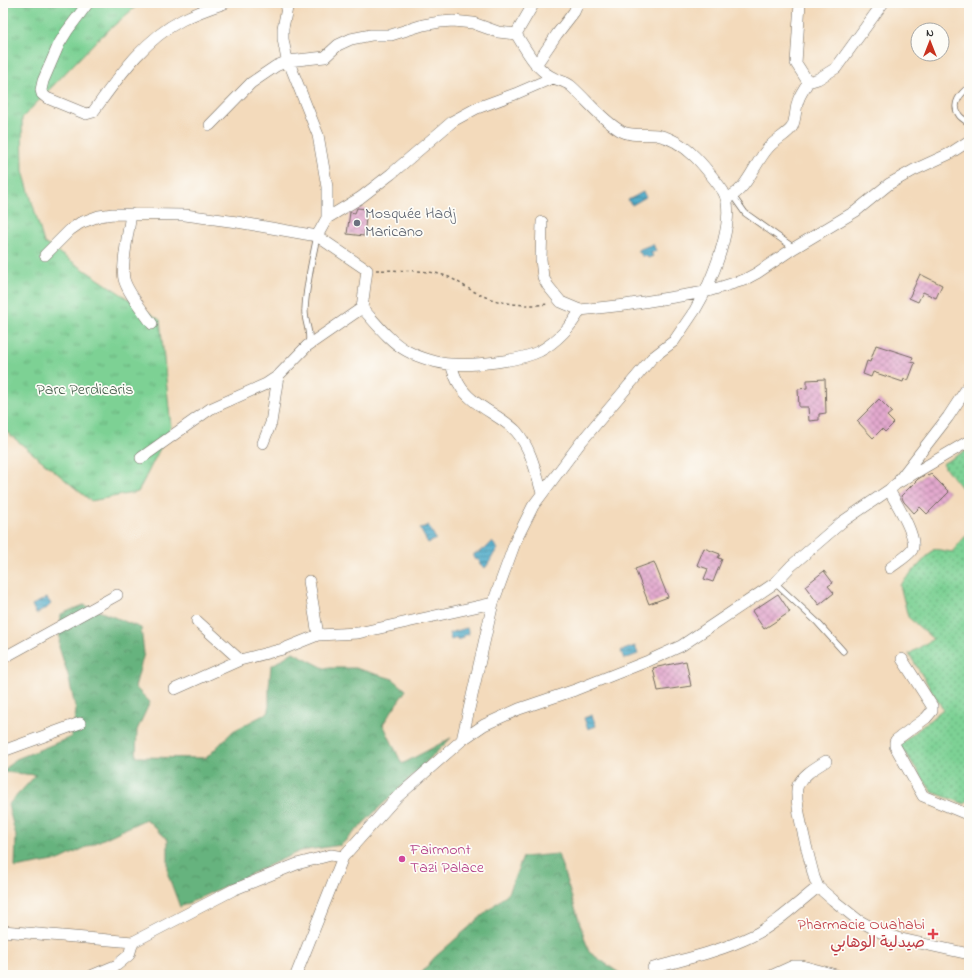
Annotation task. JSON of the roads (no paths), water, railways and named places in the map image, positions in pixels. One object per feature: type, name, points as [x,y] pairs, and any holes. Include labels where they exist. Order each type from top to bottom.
[{"type":"street","points":[[88,3],[69,28],[60,44],[43,81],[41,92],[47,98],[86,114],[93,112],[131,62],[148,44],[181,20],[225,3]]},
{"type":"street","points":[[288,3],[284,17],[283,39],[288,60],[318,135],[327,187],[327,218],[317,236]]},
{"type":"street","points":[[516,34],[534,3]]},
{"type":"street","points":[[536,65],[574,12],[578,3]]},
{"type":"street","points":[[800,3],[796,63],[808,82]]},
{"type":"street","points":[[462,740],[493,603],[516,540],[533,506],[581,442],[652,358],[674,340],[695,310],[705,292],[715,268],[724,236],[730,197],[744,183],[768,148],[791,129],[794,123],[794,114],[798,100],[808,82],[818,80],[836,68],[883,3]]},
{"type":"street","points":[[210,125],[258,77],[288,60],[325,57],[338,45],[351,39],[371,35],[391,35],[423,25],[440,22],[473,23],[498,32],[516,34]]},
{"type":"street","points":[[516,34],[536,65],[552,78],[567,83],[608,122],[622,131],[636,134],[656,135],[679,143],[695,157],[723,191],[730,197]]},
{"type":"street","points":[[327,218],[360,198],[391,174],[453,121],[477,108],[552,78]]},
{"type":"street","points":[[542,222],[542,264],[544,278],[548,286],[561,302],[580,310],[625,305],[705,292],[744,280],[757,273],[794,248],[856,211],[889,184],[914,170],[949,154],[969,141]]},
{"type":"street","points":[[45,255],[70,230],[99,216],[113,214],[191,216],[237,222],[317,236],[367,270],[362,308],[307,346],[278,376],[260,387],[210,409],[141,458]]},
{"type":"street","points":[[131,214],[124,261],[124,277],[130,290],[152,324]]},
{"type":"street","points":[[362,308],[391,340],[399,346],[417,355],[450,364],[469,364],[519,358],[540,351],[554,341],[573,322],[580,310]]},
{"type":"street","points":[[450,364],[459,385],[470,397],[478,404],[504,420],[516,432],[524,444],[534,466],[542,493]]},
{"type":"street","points":[[263,443],[271,423],[278,376]]},
{"type":"street","points":[[893,487],[948,417],[969,385]]},
{"type":"street","points":[[296,975],[343,857],[396,798],[462,740],[484,725],[518,709],[575,690],[681,646],[775,583],[842,522],[893,487],[969,441]]},
{"type":"street","points":[[890,568],[912,550],[914,542],[902,514],[893,487]]},
{"type":"street","points":[[309,581],[318,635]]},
{"type":"street","points":[[3,658],[117,595]]},
{"type":"street","points":[[174,689],[240,660],[283,649],[318,635],[358,633],[493,603]]},
{"type":"street","points":[[197,621],[240,660]]},
{"type":"street","points":[[902,659],[932,706],[932,711],[926,718],[896,740],[895,746],[922,795],[969,815]]},
{"type":"street","points":[[3,751],[80,724]]},
{"type":"street","points":[[826,760],[802,778],[796,791],[797,805],[812,870],[818,887],[858,920],[882,933],[897,938],[969,954]]},
{"type":"street","points":[[3,931],[133,942],[232,890],[297,864],[331,855],[343,857]]},
{"type":"street","points":[[653,968],[726,946],[752,936],[764,930],[818,887]]},
{"type":"street","points":[[94,975],[117,964],[129,955],[133,942]]},
{"type":"street","points":[[773,975],[793,966],[802,966],[836,975]]},
{"type":"lane","points":[[969,87],[962,92],[956,104],[959,115],[969,124]]},
{"type":"lane","points":[[730,197],[745,213],[794,248]]},
{"type":"lane","points":[[307,346],[310,339],[305,312],[308,283],[317,236]]},
{"type":"lane","points":[[775,583],[817,622],[843,651]]},
{"type":"water","points":[[643,192],[646,197],[632,205],[628,200]]},
{"type":"water","points":[[653,244],[656,251],[651,253],[653,256],[648,258],[646,256],[643,257],[638,250]]},
{"type":"water","points":[[428,525],[436,539],[428,543],[420,529]]},
{"type":"water","points":[[492,542],[498,549],[485,568],[480,564],[479,560],[474,559],[474,554],[483,549],[484,550]]},
{"type":"water","points":[[47,598],[51,604],[36,614],[32,605]]},
{"type":"water","points":[[467,628],[469,634],[463,636],[464,638],[451,640],[449,633]]},
{"type":"water","points":[[635,646],[638,654],[624,659],[621,651]]},
{"type":"water","points":[[592,715],[596,726],[588,729],[584,718]]},
{"type":"place","name":"Mosquée Hadj Maricano","points":[[357,223]]},
{"type":"place","name":"Fairmont Tazi Palace","points":[[402,859]]},
{"type":"place","name":"Pharmacie Ouahabi صيدلية الوهابي","points":[[933,934]]},
{"type":"park label","name":"Parc Perdicaris","points":[[85,390]]}]
